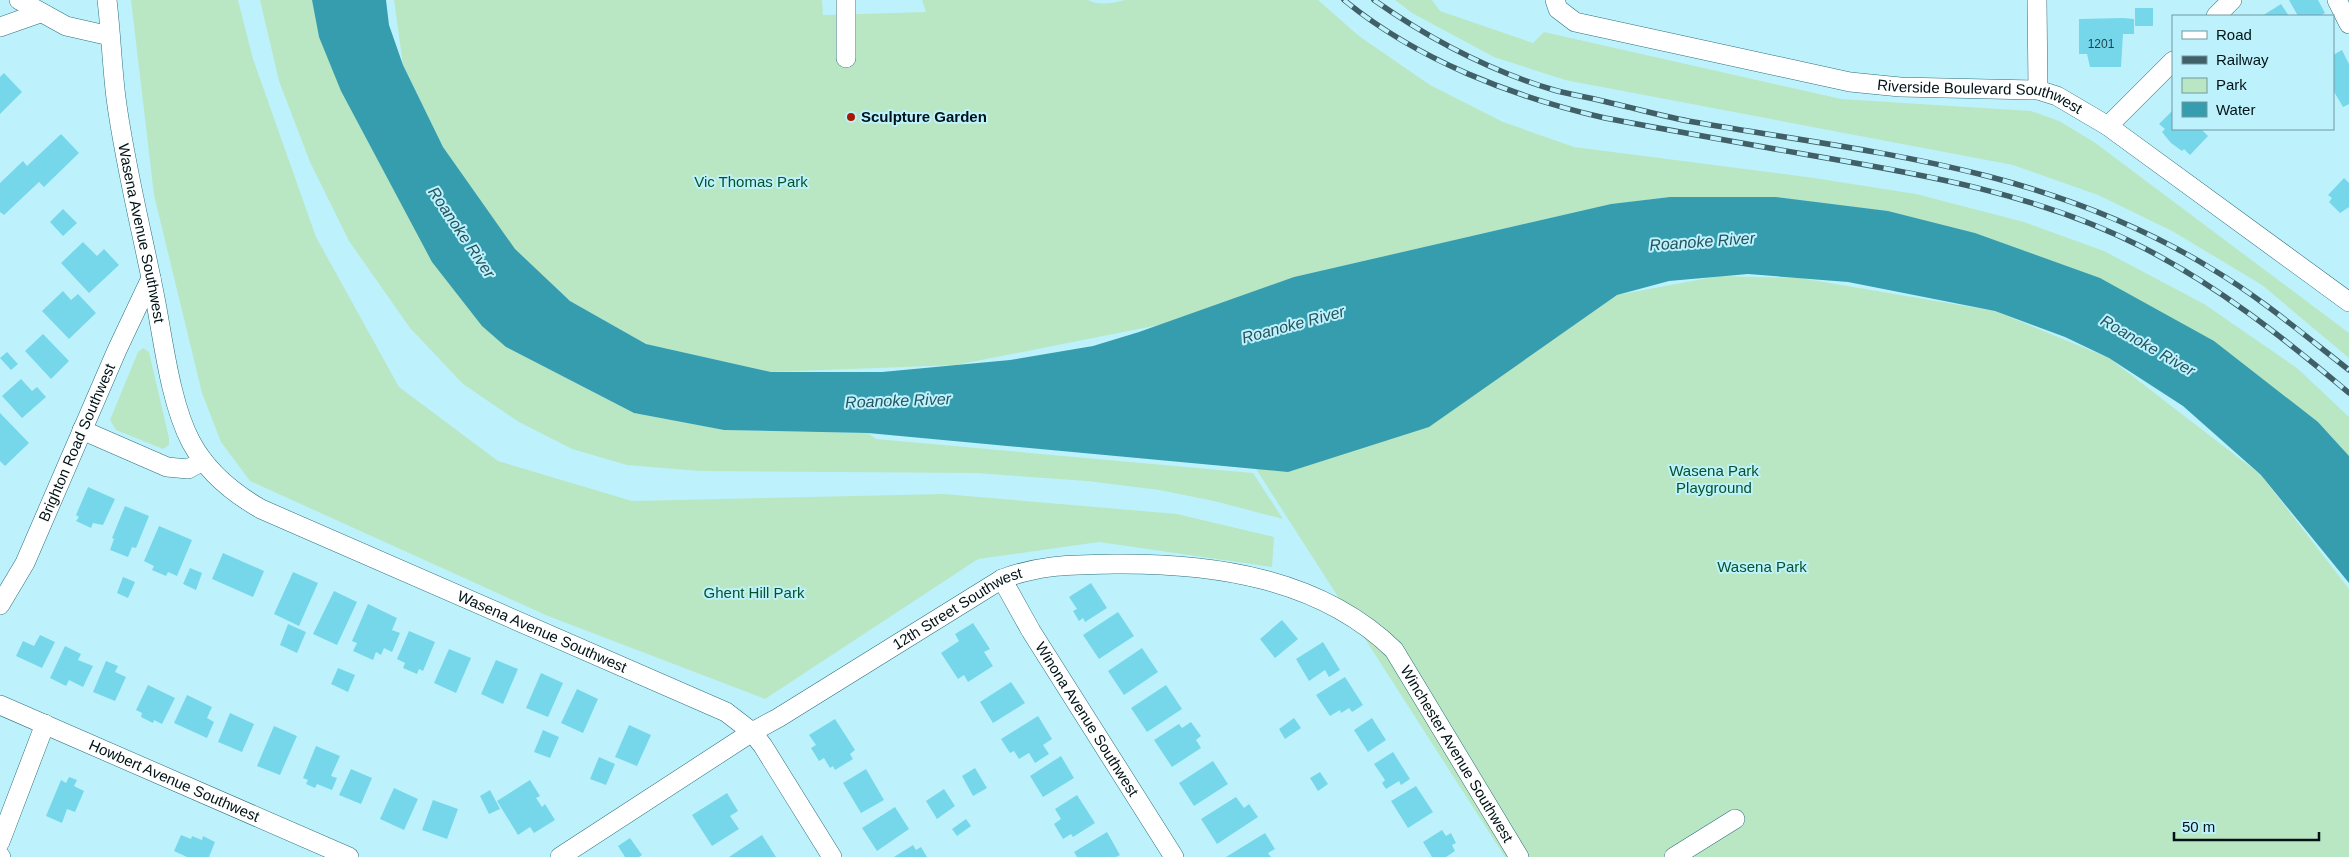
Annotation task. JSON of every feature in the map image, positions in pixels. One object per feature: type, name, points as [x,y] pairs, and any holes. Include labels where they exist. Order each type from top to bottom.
[{"type":"street","points":[[19,0],[66,26],[84,32],[110,36]]},
{"type":"street","name":"Wasena Avenue Southwest","points":[[107,0],[116,98],[151,278],[180,416],[191,442],[203,461],[221,482],[242,498],[261,509],[726,712],[752,732],[832,857]]},
{"type":"street","points":[[846,0],[846,58]]},
{"type":"street","points":[[2037,0],[2038,90]]},
{"type":"street","points":[[2217,15],[2232,0]]},
{"type":"street","points":[[2337,0],[2349,24]]},
{"type":"street","name":"Riverside Boulevard Southwest","points":[[1556,4],[1574,22],[1850,82],[1900,87],[2038,90],[2057,96],[2108,126],[2349,302]]},
{"type":"street","points":[[0,27],[40,13]]},
{"type":"street","points":[[2108,126],[2172,62]]},
{"type":"street","name":"Brighton Road Southwest","points":[[0,605],[25,563],[116,350],[151,278]]},
{"type":"street","points":[[82,430],[167,467],[188,469],[203,461]]},
{"type":"street","name":"12th Street Southwest","points":[[560,857],[752,732],[778,718],[1002,579],[1028,570],[1089,565],[1156,564],[1231,571],[1274,583],[1330,604],[1356,618],[1394,650]]},
{"type":"street","name":"Winona Avenue Southwest","points":[[1002,579],[1031,631],[1174,857]]},
{"type":"street","name":"Winchester Avenue Southwest","points":[[1394,650],[1519,857]]},
{"type":"street","name":"Howbert Avenue Southwest","points":[[0,705],[349,857]]},
{"type":"street","points":[[0,842],[45,724]]},
{"type":"street","points":[[1674,857],[1735,819]]},
{"type":"green space","name":"Ghent Hill Park","points":[[131,0],[238,0],[253,59],[316,237],[399,387],[498,461],[632,501],[944,494],[1177,514],[1274,537],[1272,567],[1099,542],[978,559],[765,699],[548,616],[250,481],[221,442],[202,393],[154,195]]},
{"type":"green space","points":[[260,0],[312,0],[319,37],[506,347],[634,413],[724,430],[868,433],[876,439],[1253,473],[1283,519],[1214,501],[1159,490],[1087,481],[976,473],[700,471],[627,465],[572,449],[519,422],[463,384],[410,328],[349,241],[310,162],[279,81]]},
{"type":"green space","name":"Vic Thomas Park","points":[[394,0],[822,0],[823,15],[926,12],[922,0],[1088,0],[1111,3],[1125,0],[1318,0],[1359,36],[1430,85],[1503,122],[1574,147],[1814,178],[1916,194],[2024,222],[2104,251],[2204,304],[2297,368],[2349,417],[2349,456],[2318,422],[1975,233],[1888,211],[1776,197],[1670,197],[1611,204],[1294,277],[1169,323],[956,365],[771,372],[646,344],[570,301],[515,250],[443,147],[403,65]]},
{"type":"green space","points":[[1395,0],[1432,0],[1440,11],[1533,43],[1544,32],[1841,99],[2031,111],[2059,121],[2094,142],[2349,333],[2349,358],[2262,285],[2172,231],[2098,195],[2013,165],[1565,80],[1494,57],[1412,13]]},
{"type":"green space","name":"Wasena Park","points":[[1719,276],[1800,278],[1995,311],[2109,358],[2261,475],[2349,589],[2349,857],[1505,857],[1256,469],[1370,446],[1617,295]]},
{"type":"green space","points":[[143,348],[149,352],[169,438],[169,445],[163,449],[116,430],[110,420],[138,352]]},
{"type":"water","name":"Roanoke River","points":[[312,0],[386,0],[389,25],[403,65],[443,147],[515,249],[570,301],[646,344],[771,372],[882,372],[1010,360],[1093,346],[1139,332],[1294,277],[1611,204],[1670,197],[1776,197],[1888,211],[1975,233],[2100,278],[2214,341],[2318,422],[2349,456],[2349,583],[2261,475],[2183,406],[2109,358],[2065,337],[1995,311],[1848,282],[1748,274],[1669,281],[1617,295],[1429,427],[1288,472],[868,433],[724,430],[634,413],[506,347],[482,326],[432,262],[341,91],[319,37]]},
{"type":"building","points":[[2289,0],[2318,0],[2325,13],[2321,15],[2297,15]]},
{"type":"building","points":[[2281,4],[2288,15],[2264,15]]},
{"type":"building","points":[[2135,8],[2153,8],[2153,26],[2135,26]]},
{"type":"building","points":[[2079,19],[2134,19],[2134,34],[2123,34],[2121,67],[2090,67],[2087,54],[2079,54]]},
{"type":"building","points":[[2342,50],[2349,64],[2349,104],[2343,107],[2334,92],[2334,54]]},
{"type":"building","points":[[4,73],[22,92],[0,114],[0,77]]},
{"type":"building","points":[[2172,111],[2172,130],[2202,130],[2208,136],[2190,155],[2184,149],[2182,151],[2171,143],[2162,132],[2165,129],[2159,124]]},
{"type":"building","points":[[61,134],[79,153],[44,187],[39,182],[4,215],[0,212],[0,183],[23,161],[27,166]]},
{"type":"building","points":[[2344,178],[2349,183],[2349,207],[2340,213],[2329,202],[2332,198],[2328,195]]},
{"type":"building","points":[[63,209],[77,223],[63,236],[50,222]]},
{"type":"building","points":[[83,242],[97,256],[104,249],[119,265],[89,293],[61,263]]},
{"type":"building","points":[[63,291],[71,300],[78,294],[96,313],[69,339],[42,311]]},
{"type":"building","points":[[43,334],[69,361],[51,379],[25,351]]},
{"type":"building","points":[[7,352],[18,364],[11,370],[0,358]]},
{"type":"building","points":[[21,379],[32,391],[37,387],[46,397],[22,418],[2,396]]},
{"type":"building","points":[[0,413],[29,443],[5,466],[0,461]]},
{"type":"building","points":[[88,487],[115,499],[103,525],[93,523],[91,528],[76,521],[79,517],[76,515]]},
{"type":"building","points":[[125,506],[149,516],[136,548],[132,547],[128,557],[110,550],[114,539],[112,538]]},
{"type":"building","points":[[159,526],[192,540],[177,576],[168,572],[166,576],[152,570],[154,566],[144,561]]},
{"type":"building","points":[[223,553],[264,571],[253,597],[212,579]]},
{"type":"building","points":[[190,568],[202,573],[196,590],[183,584]]},
{"type":"building","points":[[293,572],[318,583],[299,626],[274,614]]},
{"type":"building","points":[[123,577],[135,582],[128,598],[117,593]]},
{"type":"building","points":[[1091,583],[1107,608],[1085,622],[1083,618],[1079,621],[1073,611],[1077,609],[1069,597]]},
{"type":"building","points":[[334,591],[357,602],[337,645],[313,634]]},
{"type":"building","points":[[368,604],[397,618],[392,630],[400,633],[392,652],[384,648],[381,655],[376,652],[373,660],[353,651],[357,643],[352,641]]},
{"type":"building","points":[[1118,612],[1134,636],[1099,659],[1083,635]]},
{"type":"building","points":[[1282,620],[1298,639],[1275,658],[1260,639]]},
{"type":"building","points":[[973,623],[990,649],[984,652],[993,666],[968,682],[964,675],[958,679],[941,653],[959,641],[955,634]]},
{"type":"building","points":[[288,624],[306,632],[297,653],[280,645]]},
{"type":"building","points":[[409,631],[435,642],[423,671],[419,669],[417,674],[403,668],[405,663],[397,659]]},
{"type":"building","points":[[40,635],[55,642],[42,668],[16,656],[23,641],[34,646]]},
{"type":"building","points":[[1323,642],[1340,670],[1329,677],[1325,670],[1309,681],[1296,659]]},
{"type":"building","points":[[65,646],[81,654],[78,660],[93,666],[83,687],[69,680],[66,686],[50,678]]},
{"type":"building","points":[[1142,648],[1158,672],[1124,695],[1108,671]]},
{"type":"building","points":[[449,649],[471,658],[456,693],[434,683]]},
{"type":"building","points":[[496,660],[518,669],[503,704],[481,694]]},
{"type":"building","points":[[106,661],[118,666],[115,672],[126,677],[115,701],[93,692]]},
{"type":"building","points":[[338,668],[355,675],[348,692],[331,684]]},
{"type":"building","points":[[541,673],[563,683],[548,717],[526,708]]},
{"type":"building","points":[[1345,677],[1363,705],[1352,712],[1349,708],[1341,713],[1340,710],[1330,716],[1316,695]]},
{"type":"building","points":[[1011,682],[1025,703],[993,723],[980,702]]},
{"type":"building","points":[[148,685],[175,698],[162,724],[154,720],[153,723],[141,717],[142,713],[136,710]]},
{"type":"building","points":[[1166,685],[1182,709],[1147,732],[1131,708]]},
{"type":"building","points":[[577,689],[598,699],[583,733],[561,723]]},
{"type":"building","points":[[187,695],[212,707],[207,718],[214,722],[207,738],[174,723]]},
{"type":"building","points":[[230,713],[254,724],[242,752],[218,742]]},
{"type":"building","points":[[1038,716],[1052,739],[1043,745],[1049,754],[1035,763],[1029,753],[1019,759],[1014,751],[1010,753],[1001,739]]},
{"type":"building","points":[[1294,718],[1301,728],[1285,739],[1279,729]]},
{"type":"building","points":[[1372,718],[1386,740],[1368,752],[1354,730]]},
{"type":"building","points":[[835,719],[855,750],[850,754],[853,759],[835,770],[833,766],[830,768],[824,758],[819,761],[811,748],[816,745],[809,735]]},
{"type":"building","points":[[1191,722],[1201,736],[1196,740],[1201,748],[1172,767],[1154,740],[1179,724],[1182,728]]},
{"type":"building","points":[[629,725],[651,735],[637,766],[615,757]]},
{"type":"building","points":[[274,726],[297,736],[280,775],[257,766]]},
{"type":"building","points":[[543,730],[559,737],[550,758],[534,752]]},
{"type":"building","points":[[316,746],[340,756],[331,776],[337,778],[332,790],[317,784],[315,788],[306,784],[308,780],[303,778]]},
{"type":"building","points":[[1393,752],[1410,779],[1401,785],[1399,781],[1386,789],[1382,783],[1385,780],[1374,764]]},
{"type":"building","points":[[1061,756],[1074,778],[1043,797],[1030,776]]},
{"type":"building","points":[[599,757],[615,764],[606,785],[590,779]]},
{"type":"building","points":[[1213,761],[1228,784],[1194,806],[1179,783]]},
{"type":"building","points":[[975,768],[987,788],[973,796],[962,776]]},
{"type":"building","points":[[351,769],[372,778],[361,804],[339,795]]},
{"type":"building","points":[[866,769],[884,800],[861,813],[843,783]]},
{"type":"building","points":[[1320,772],[1328,784],[1318,791],[1310,778]]},
{"type":"building","points":[[69,777],[77,780],[74,786],[84,791],[75,812],[67,809],[62,823],[46,816],[61,780],[66,783]]},
{"type":"building","points":[[530,780],[540,796],[536,798],[542,807],[545,804],[555,820],[534,833],[530,827],[518,835],[497,801]]},
{"type":"building","points":[[1416,786],[1433,812],[1408,828],[1391,801]]},
{"type":"building","points":[[394,788],[418,799],[404,830],[380,819]]},
{"type":"building","points":[[944,789],[955,806],[937,819],[926,801]]},
{"type":"building","points":[[490,790],[500,809],[489,814],[480,796]]},
{"type":"building","points":[[727,793],[738,811],[730,816],[739,829],[712,846],[692,815]]},
{"type":"building","points":[[1077,795],[1095,823],[1073,837],[1071,834],[1063,839],[1054,824],[1061,819],[1055,809]]},
{"type":"building","points":[[1236,797],[1244,808],[1249,804],[1258,817],[1217,844],[1201,819]]},
{"type":"building","points":[[433,800],[458,809],[447,839],[422,830]]},
{"type":"building","points":[[895,807],[909,829],[877,851],[862,828]]},
{"type":"building","points":[[966,819],[971,826],[957,836],[952,829]]},
{"type":"building","points":[[1442,830],[1446,836],[1451,833],[1456,843],[1452,845],[1455,851],[1446,857],[1432,857],[1423,842]]},
{"type":"building","points":[[1107,832],[1120,855],[1116,857],[1077,857],[1074,852]]},
{"type":"building","points":[[1265,833],[1275,849],[1268,853],[1271,857],[1226,857]]},
{"type":"building","points":[[181,835],[191,839],[192,836],[202,840],[203,836],[215,842],[209,857],[187,857],[174,851]]},
{"type":"building","points":[[762,835],[776,857],[729,857]]},
{"type":"building","points":[[630,838],[642,855],[639,857],[625,857],[618,846]]},
{"type":"building","points":[[913,845],[916,850],[921,847],[927,857],[894,857]]},
{"type":"railway","points":[[1344,0],[1403,41],[1434,58],[1467,74],[1536,99],[1605,118],[1936,178],[2020,199],[2101,228],[2168,261],[2223,295],[2300,352],[2349,393]]},
{"type":"railway","points":[[1374,0],[1460,52],[1506,73],[1554,90],[1684,120],[1877,152],[1951,167],[2016,184],[2103,214],[2186,254],[2230,280],[2265,304],[2349,370]]},
{"type":"place","name":"Sculpture Garden","points":[[851,117]]},
{"type":"park label","name":"Wasena Park Playground","points":[[1714,480]]}]
